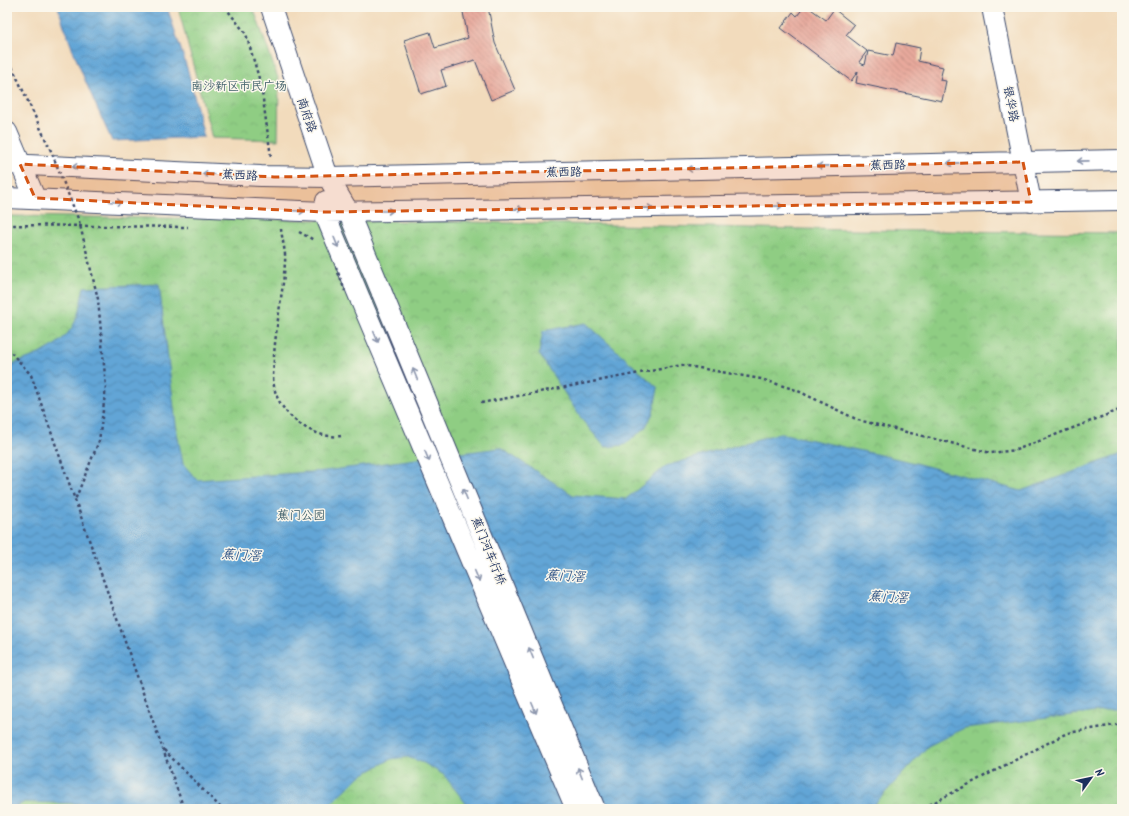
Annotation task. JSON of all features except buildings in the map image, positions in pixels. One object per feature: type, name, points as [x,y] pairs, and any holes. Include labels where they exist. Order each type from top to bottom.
[{"type":"street","name":"南府路","points":[[271,7],[328,177],[348,211],[382,293]]},
{"type":"street","name":"银华路","points":[[992,7],[1031,202]]},
{"type":"street","points":[[7,132],[14,164],[35,198]]},
{"type":"street","name":"蕉西路","points":[[14,164],[267,176],[328,177],[1122,160]]},
{"type":"street","name":"南府路","points":[[328,177],[324,212],[361,301]]},
{"type":"street","points":[[7,198],[35,198],[273,219],[324,212],[348,211],[1122,200]]},
{"type":"street","name":"蕉门河车行桥","points":[[382,293],[595,809]]},
{"type":"street","name":"蕉门河车行桥","points":[[361,301],[576,809]]},
{"type":"path","points":[[225,7],[246,34],[261,85],[267,176]]},
{"type":"path","points":[[7,56],[51,151],[79,221],[98,299],[106,387],[99,441],[75,500]]},
{"type":"path","points":[[273,219],[286,229]]},
{"type":"path","points":[[273,219],[285,260],[276,338],[274,387],[284,407],[305,429],[324,436],[341,436]]},
{"type":"path","points":[[7,225],[195,227]]},
{"type":"path","points":[[292,229],[307,235],[318,243]]},
{"type":"path","points":[[332,260],[336,267]]},
{"type":"path","points":[[7,348],[31,375],[184,809]]},
{"type":"path","points":[[481,403],[538,391],[682,365],[743,374],[796,390],[858,420],[991,453],[1016,450],[1122,409]]},
{"type":"path","points":[[925,809],[931,804],[1067,733],[1122,724]]},
{"type":"path","points":[[162,749],[222,809]]},
{"type":"highlighted area","points":[[1023,162],[1031,202],[324,212],[35,198],[20,164],[274,177]]},
{"type":"green space","name":"南沙新区市民广场","points":[[178,7],[253,7],[279,81],[278,140],[212,138]]},
{"type":"green space","name":"蕉门公园","points":[[7,216],[1122,233],[1122,809],[7,809]]},
{"type":"water","points":[[58,7],[167,7],[188,71],[204,137],[112,141],[76,58]]},
{"type":"water","name":"蕉门滘","points":[[159,284],[177,433],[183,464],[197,480],[325,471],[500,448],[573,495],[626,499],[666,466],[780,433],[907,461],[1021,491],[1122,454],[1122,709],[964,728],[928,746],[870,809],[474,809],[468,806],[444,775],[424,763],[407,757],[391,759],[360,776],[325,809],[132,809],[128,805],[24,802],[14,809],[7,809],[7,366],[44,352],[67,334],[77,317],[84,287]]},
{"type":"water","points":[[586,323],[658,388],[653,413],[645,428],[624,445],[605,447],[583,421],[539,354],[543,331]]}]
